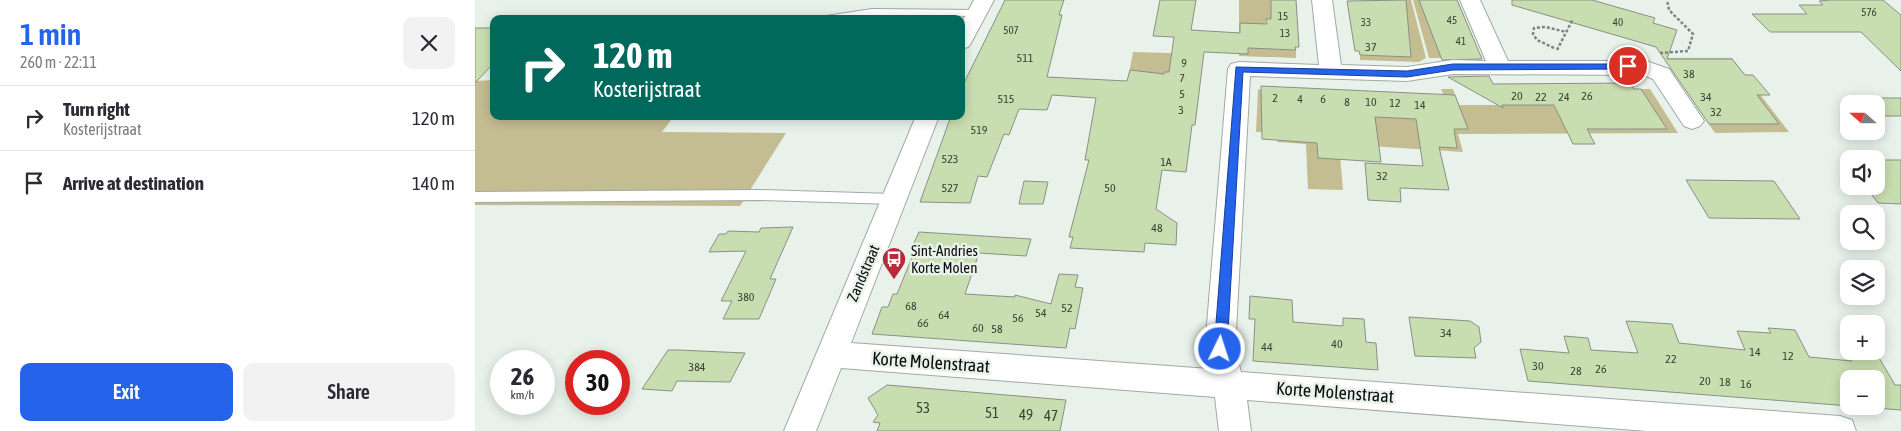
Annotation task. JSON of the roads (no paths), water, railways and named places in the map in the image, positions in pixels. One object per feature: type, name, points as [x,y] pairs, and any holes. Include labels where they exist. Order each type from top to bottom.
[{"type":"street","points":[[1322,0],[1331,72]]},
{"type":"street","points":[[1470,0],[1500,67]]},
{"type":"street","points":[[965,35],[980,6]]},
{"type":"street","points":[[1235,431],[1229,384],[1220,349],[1239,69],[1407,74],[1453,67],[1628,66],[1655,70],[1661,74],[1692,121]]},
{"type":"street","name":"Zandstraat","points":[[799,431],[926,120]]},
{"type":"street","name":"Korte Molenstraat","points":[[829,354],[1840,431]]},
{"type":"lane","points":[[852,15],[872,12],[980,6]]},
{"type":"lane","points":[[475,197],[759,195],[894,199]]},
{"type":"place","name":"Sint-Andries Korte Molen","points":[[894,280]]}]
